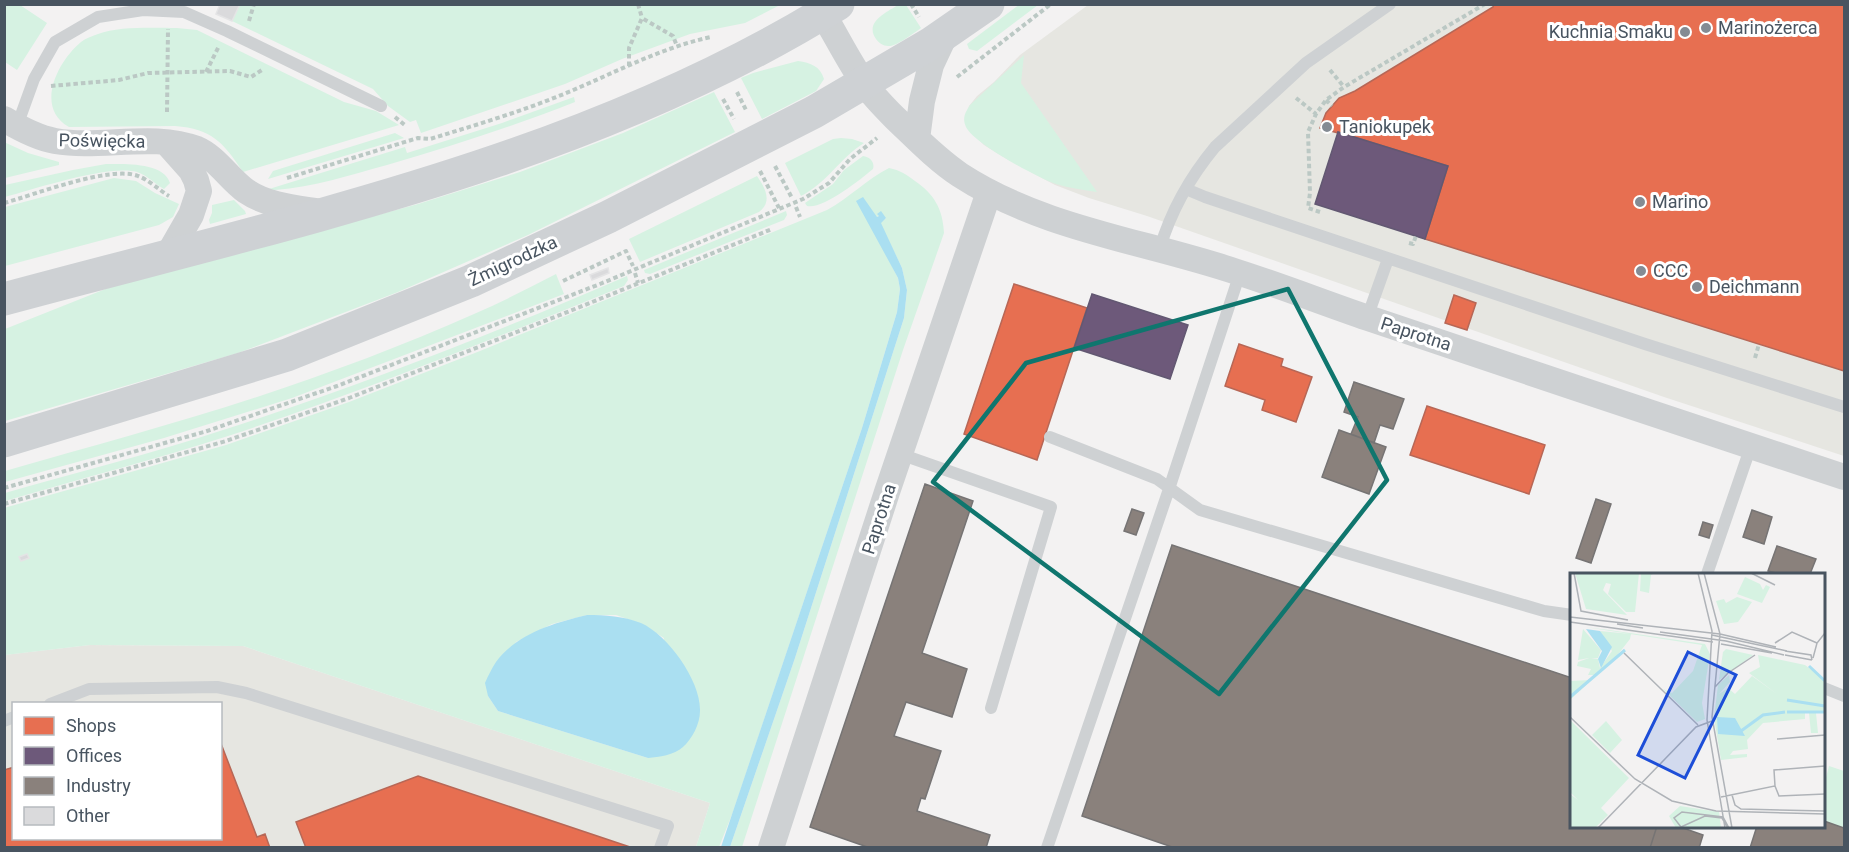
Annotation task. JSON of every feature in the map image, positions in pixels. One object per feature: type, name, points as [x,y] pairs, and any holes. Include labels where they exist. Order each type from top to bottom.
[{"type":"main road","name":"Żmigrodzka","points":[[4,441],[287,355],[471,281],[608,217],[749,147],[864,83],[946,33],[988,4]]},
{"type":"main road","points":[[4,299],[325,213],[488,165],[599,124],[725,67],[777,41],[831,9]]},
{"type":"street","name":"Paprotna","points":[[831,9],[864,83],[882,105],[930,152],[989,192],[1036,212],[1110,237],[1160,248],[1240,273],[1367,318],[1845,477]]},
{"type":"street","points":[[917,139],[922,101],[931,65],[946,33]]},
{"type":"street","name":"Poświęcka","points":[[11,123],[50,140],[93,143],[146,141],[199,150],[246,191],[260,199],[325,213]]},
{"type":"street","name":"Poświęcka","points":[[167,143],[196,180],[199,191],[196,201]]},
{"type":"street","name":"Paprotna","points":[[771,848],[900,454],[989,192]]},
{"type":"street","points":[[168,255],[191,215],[196,201]]},
{"type":"lane","points":[[1160,248],[1164,234],[1186,189],[1204,161],[1228,134],[1306,63],[1390,4]]},
{"type":"lane","points":[[11,123],[54,42],[98,17],[143,10],[184,12],[381,106]]},
{"type":"lane","points":[[1186,189],[1645,344],[1845,406]]},
{"type":"lane","points":[[1367,318],[1388,259]]},
{"type":"lane","points":[[1047,848],[1240,273]]},
{"type":"lane","points":[[1050,437],[1157,478],[1200,510],[1544,611],[1570,615]]},
{"type":"lane","points":[[1707,573],[1751,446]]},
{"type":"lane","points":[[900,454],[1051,507],[991,708]]},
{"type":"lane","points":[[56,702],[89,689],[217,687],[246,693],[668,826],[660,848]]},
{"type":"lane","points":[[1825,688],[1845,696]]},
{"type":"path","points":[[629,66],[629,48],[642,18],[638,4]]},
{"type":"path","points":[[949,83],[1051,4]]},
{"type":"path","points":[[1329,215],[1308,208],[1310,193],[1308,132],[1316,114],[1326,100],[1344,87],[1485,4]]},
{"type":"path","points":[[166,112],[168,11]]},
{"type":"path","points":[[642,18],[673,36],[677,46]]},
{"type":"path","points":[[205,72],[227,31]]},
{"type":"path","points":[[246,191],[418,138],[430,139],[496,119],[576,89],[677,46],[720,36]]},
{"type":"path","points":[[34,79],[52,87],[119,80],[148,72],[230,71],[251,77],[270,65],[276,55]]},
{"type":"path","points":[[1330,70],[1344,87]]},
{"type":"path","points":[[736,91],[750,117]]},
{"type":"path","points":[[720,92],[736,123]]},
{"type":"path","points":[[1294,96],[1316,114]]},
{"type":"path","points":[[1326,100],[1332,106]]},
{"type":"path","points":[[4,488],[204,432],[337,387],[600,284],[803,199],[829,183],[850,159],[873,141]]},
{"type":"path","points":[[775,166],[792,198]]},
{"type":"path","points":[[762,173],[779,208]]},
{"type":"path","points":[[4,203],[97,176],[129,174],[138,176],[173,198],[196,201]]},
{"type":"path","points":[[796,207],[800,217]]},
{"type":"path","points":[[4,504],[170,458],[284,421],[433,366],[772,229]]},
{"type":"path","points":[[1403,240],[1413,244],[1416,236]]},
{"type":"path","points":[[563,280],[626,251],[633,266]]},
{"type":"path","points":[[635,273],[638,283]]},
{"type":"highlighted area","points":[[1288,289],[1387,480],[1219,694],[933,482],[1026,363]]},
{"type":"shaded area","points":[[1088,5],[1844,5],[1844,456],[1664,397],[1147,216],[1089,198],[1055,185],[984,145],[967,128],[965,121],[969,106],[1020,55]]},
{"type":"shaded area","points":[[90,645],[243,646],[710,803],[696,847],[5,847],[4,655]]},
{"type":"green space","points":[[240,4],[780,5],[745,23],[690,34],[622,59],[565,84],[421,133],[416,120],[410,122],[388,106],[373,89],[232,21]]},
{"type":"green space","points":[[1020,4],[1038,5],[977,51],[969,49],[967,44]]},
{"type":"green space","points":[[4,5],[20,5],[47,23],[17,70],[5,62]]},
{"type":"green space","points":[[898,5],[906,5],[921,28],[896,44],[884,45],[876,39],[873,28],[878,18]]},
{"type":"green space","points":[[177,28],[197,30],[344,102],[376,111],[399,125],[243,172],[222,145],[208,134],[198,130],[175,126],[69,127],[59,118],[53,108],[51,96],[53,84],[64,60],[81,42],[106,31]]},
{"type":"green space","points":[[1024,55],[1021,83],[1097,192],[1061,185],[1035,175],[980,142],[966,127],[964,121],[970,105]]},
{"type":"green space","points":[[798,61],[814,66],[824,79],[816,91],[762,119],[741,78]]},
{"type":"green space","points":[[714,92],[735,132],[528,235],[398,292],[238,353],[5,421],[5,329],[108,288],[418,204],[520,172],[623,133]]},
{"type":"green space","points":[[574,97],[575,102],[552,111],[411,158],[346,177],[289,188],[269,189],[405,147],[407,153]]},
{"type":"green space","points":[[395,133],[404,138],[268,179],[273,171]]},
{"type":"green space","points":[[841,138],[864,143],[810,191],[801,196],[785,163],[833,139]]},
{"type":"green space","points":[[4,142],[28,153],[59,162],[59,165],[5,178]]},
{"type":"green space","points":[[863,156],[871,160],[873,169],[831,199],[814,206],[807,206],[805,203],[833,184],[844,170]]},
{"type":"green space","points":[[106,164],[133,164],[152,168],[166,176],[170,183],[164,189],[137,172],[109,171],[5,197],[5,185]]},
{"type":"green space","points":[[889,168],[897,170],[922,186],[939,209],[944,233],[903,350],[742,847],[730,847],[795,658],[904,318],[907,290],[902,268],[880,223],[886,218],[879,216],[877,217],[883,249],[898,278],[900,289],[897,312],[862,428],[733,812],[719,847],[696,847],[710,803],[243,646],[90,645],[5,655],[4,508],[226,445],[349,402],[827,210]],"holes":[[[587,615],[616,615],[642,624],[664,638],[648,758],[498,711],[488,696],[516,642],[552,624]]]},
{"type":"green space","points":[[757,176],[767,199],[759,212],[640,262],[629,239]]},
{"type":"green space","points":[[114,178],[136,181],[179,204],[173,217],[159,225],[5,266],[5,207]]},
{"type":"green space","points":[[234,200],[246,214],[210,224],[212,205]]},
{"type":"green space","points":[[786,211],[787,215],[784,220],[650,274],[645,273],[644,270]]},
{"type":"green space","points":[[556,274],[564,294],[292,398],[164,438],[5,482],[5,471],[226,407],[367,358],[484,309]]},
{"type":"green space","points":[[627,276],[628,280],[624,286],[378,383],[200,445],[5,501],[5,493],[196,439],[376,377]]},
{"type":"green space","points":[[1829,766],[1844,771],[1844,828],[1825,821],[1825,781]]},
{"type":"water","points":[[863,197],[877,217],[881,211],[886,218],[881,223],[902,268],[907,290],[904,318],[795,658],[730,847],[721,847],[862,428],[897,312],[900,289],[898,278],[856,201]]},
{"type":"water","points":[[587,615],[614,616],[641,623],[662,638],[681,660],[695,686],[700,711],[695,731],[679,750],[648,758],[498,711],[488,696],[485,683],[495,664],[505,652],[526,636],[537,631]]},
{"type":"building: Shops","name":"Marino","points":[[1494,4],[1844,4],[1844,371],[1425,239],[1448,166],[1320,128],[1326,113],[1339,98],[1355,91],[1493,7]]},
{"type":"building: Shops","points":[[1014,284],[1087,308],[1037,460],[964,434]]},
{"type":"building: Shops","points":[[1454,295],[1476,303],[1467,330],[1445,323]]},
{"type":"building: Shops","points":[[1239,344],[1283,359],[1281,366],[1312,377],[1296,422],[1262,410],[1265,400],[1225,386]]},
{"type":"building: Shops","points":[[1427,406],[1545,445],[1529,494],[1410,455]]},
{"type":"building: Shops","points":[[222,746],[257,837],[265,834],[270,848],[4,848],[4,770],[12,768],[12,840],[222,840]]},
{"type":"building: Shops","points":[[418,776],[633,848],[306,848],[296,822]]},
{"type":"building: Offices","points":[[1338,132],[1448,166],[1425,239],[1315,204]]},
{"type":"building: Offices","points":[[1092,294],[1188,325],[1170,379],[1074,348]]},
{"type":"building: Industry","points":[[1354,382],[1404,399],[1393,429],[1380,425],[1374,443],[1351,434],[1358,417],[1344,412]]},
{"type":"building: Industry","points":[[1339,430],[1386,447],[1369,494],[1322,477]]},
{"type":"building: Industry","points":[[925,484],[973,501],[922,653],[967,669],[952,717],[906,702],[894,736],[941,751],[925,799],[921,798],[917,811],[990,835],[986,848],[870,848],[810,827]]},
{"type":"building: Industry","points":[[1596,499],[1611,504],[1591,563],[1576,558]]},
{"type":"building: Industry","points":[[1132,509],[1144,513],[1136,535],[1124,531]]},
{"type":"building: Industry","points":[[1752,510],[1772,517],[1764,544],[1743,537]]},
{"type":"building: Industry","points":[[1703,522],[1713,525],[1709,538],[1699,535]]},
{"type":"building: Industry","points":[[1172,545],[1570,677],[1570,828],[1656,828],[1650,848],[1175,848],[1082,816]]},
{"type":"building: Industry","points":[[1777,546],[1816,559],[1810,573],[1768,571]]},
{"type":"building: Industry","points":[[1825,821],[1844,828],[1844,848],[1750,848],[1756,828],[1825,828]]},
{"type":"building: Industry","points":[[1656,828],[1683,828],[1703,835],[1699,848],[1650,848]]},
{"type":"building: Other","points":[[220,4],[240,4],[232,21],[216,14]]},
{"type":"building: Other","points":[[608,268],[609,273],[592,280],[590,275]]},
{"type":"building: Other","points":[[27,554],[29,558],[21,561],[19,557]]},
{"type":"place","name":"Marinożerca","points":[[1706,28]]},
{"type":"place","name":"Kuchnia Smaku","points":[[1685,32]]},
{"type":"place","name":"Taniokupek","points":[[1327,127]]},
{"type":"place","name":"Marino","points":[[1640,202]]},
{"type":"place","name":"CCC","points":[[1641,271]]},
{"type":"place","name":"Deichmann","points":[[1697,287]]}]
